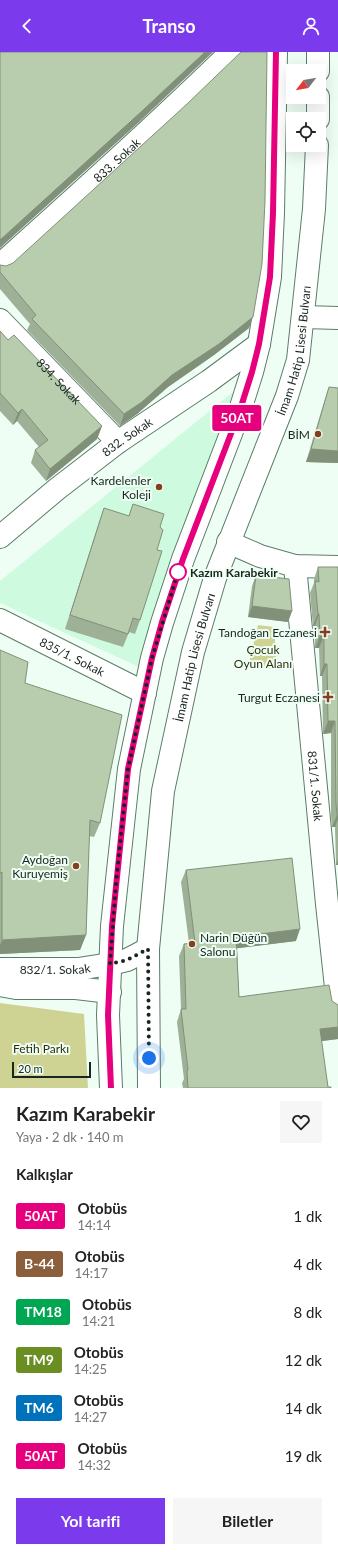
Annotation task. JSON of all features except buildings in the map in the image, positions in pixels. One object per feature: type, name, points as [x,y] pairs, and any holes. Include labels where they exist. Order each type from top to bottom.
[{"type":"main road","name":"833. Sokak","points":[[0,265],[100,176],[181,101],[231,52]]},
{"type":"main road","points":[[112,1088],[108,1015],[110,964],[116,883],[128,769],[144,693],[162,622],[180,566],[240,410],[259,344],[270,277],[273,213],[276,52]]},
{"type":"main road","points":[[318,52],[318,64]]},
{"type":"main road","name":"İmam Hatip Lisesi Bulvarı","points":[[149,1088],[148,949],[164,791],[193,652],[214,578],[287,396],[298,360],[304,318],[314,210],[317,152]]},
{"type":"main road","points":[[304,318],[338,318]]},
{"type":"main road","name":"834. Sokak","points":[[0,320],[118,442]]},
{"type":"main road","name":"832. Sokak","points":[[0,537],[57,489],[118,442],[209,381],[259,344]]},
{"type":"main road","points":[[228,542],[260,556],[295,566],[338,567]]},
{"type":"main road","name":"831/1. Sokak","points":[[295,566],[335,959],[338,1006]]},
{"type":"main road","name":"835/1. Sokak","points":[[0,620],[144,693]]},
{"type":"main road","name":"832/1. Sokak","points":[[0,968],[78,969],[127,960],[148,949]]},
{"type":"main road","name":"832/1. Sokak","points":[[0,985],[16,988],[76,988],[110,992]]},
{"type":"shaded area","name":"Kardelenler Koleji","points":[[233,392],[141,668],[0,603],[0,581]]},
{"type":"green space","name":"Çocuk Oyun Alanı","points":[[258,625],[274,627],[277,669],[248,667]]},
{"type":"green space","name":"Fetih Parkı","points":[[0,1003],[84,1014],[88,1088],[0,1088]]},
{"type":"bus line","name":"50AT","points":[[111,1088],[108,1015],[112,926],[128,769],[152,658],[162,622],[183,559],[240,410],[259,344],[270,277],[273,213],[276,52]]},
{"type":"place","name":"BİM","points":[[318,434]]},
{"type":"place","name":"Kardelenler Koleji","points":[[159,487]]},
{"type":"place","name":"Kazım Karabekir","points":[[178,572]]},
{"type":"place","name":"Tandoğan Eczanesi","points":[[325,632]]},
{"type":"place","name":"Turgut Eczanesi","points":[[328,697]]},
{"type":"place","name":"Aydoğan Kuruyemiş","points":[[76,866]]},
{"type":"place","name":"Narin Düğün Salonu","points":[[192,944]]},
{"type":"route","points":[[149,1058],[147,975],[148,949],[127,960],[110,964],[112,926],[128,769],[152,658],[178,572]]}]
